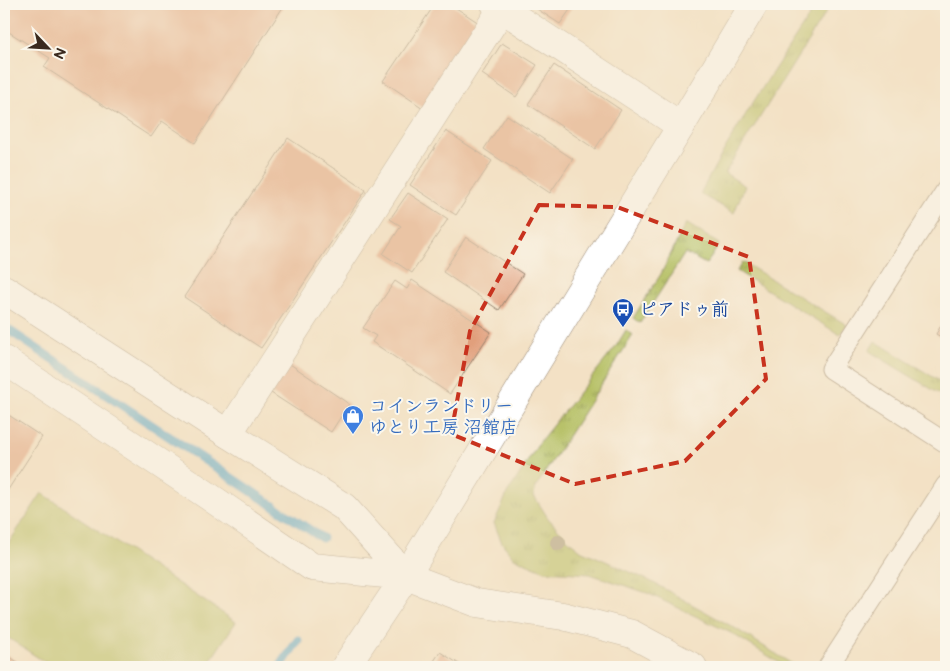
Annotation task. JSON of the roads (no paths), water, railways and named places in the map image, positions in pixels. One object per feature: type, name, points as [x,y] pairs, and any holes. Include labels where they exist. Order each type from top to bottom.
[{"type":"street","points":[[345,667],[406,576],[754,4]]},
{"type":"street","points":[[228,434],[500,5],[681,126]]},
{"type":"street","points":[[4,289],[344,507],[406,576]]},
{"type":"street","points":[[4,360],[204,492],[312,567],[406,576],[477,603],[563,616],[632,634],[693,667]]},
{"type":"lane","points":[[946,190],[831,369],[946,442]]},
{"type":"lane","points":[[828,667],[946,484]]},
{"type":"waterway","points":[[4,327],[322,538]]},
{"type":"waterway","points":[[280,667],[298,640]]},
{"type":"place","name":"ピアドゥ前","points":[[623,328]]},
{"type":"place","name":"コインランドリー ゆとり工房 沼館店","points":[[353,435]]}]
